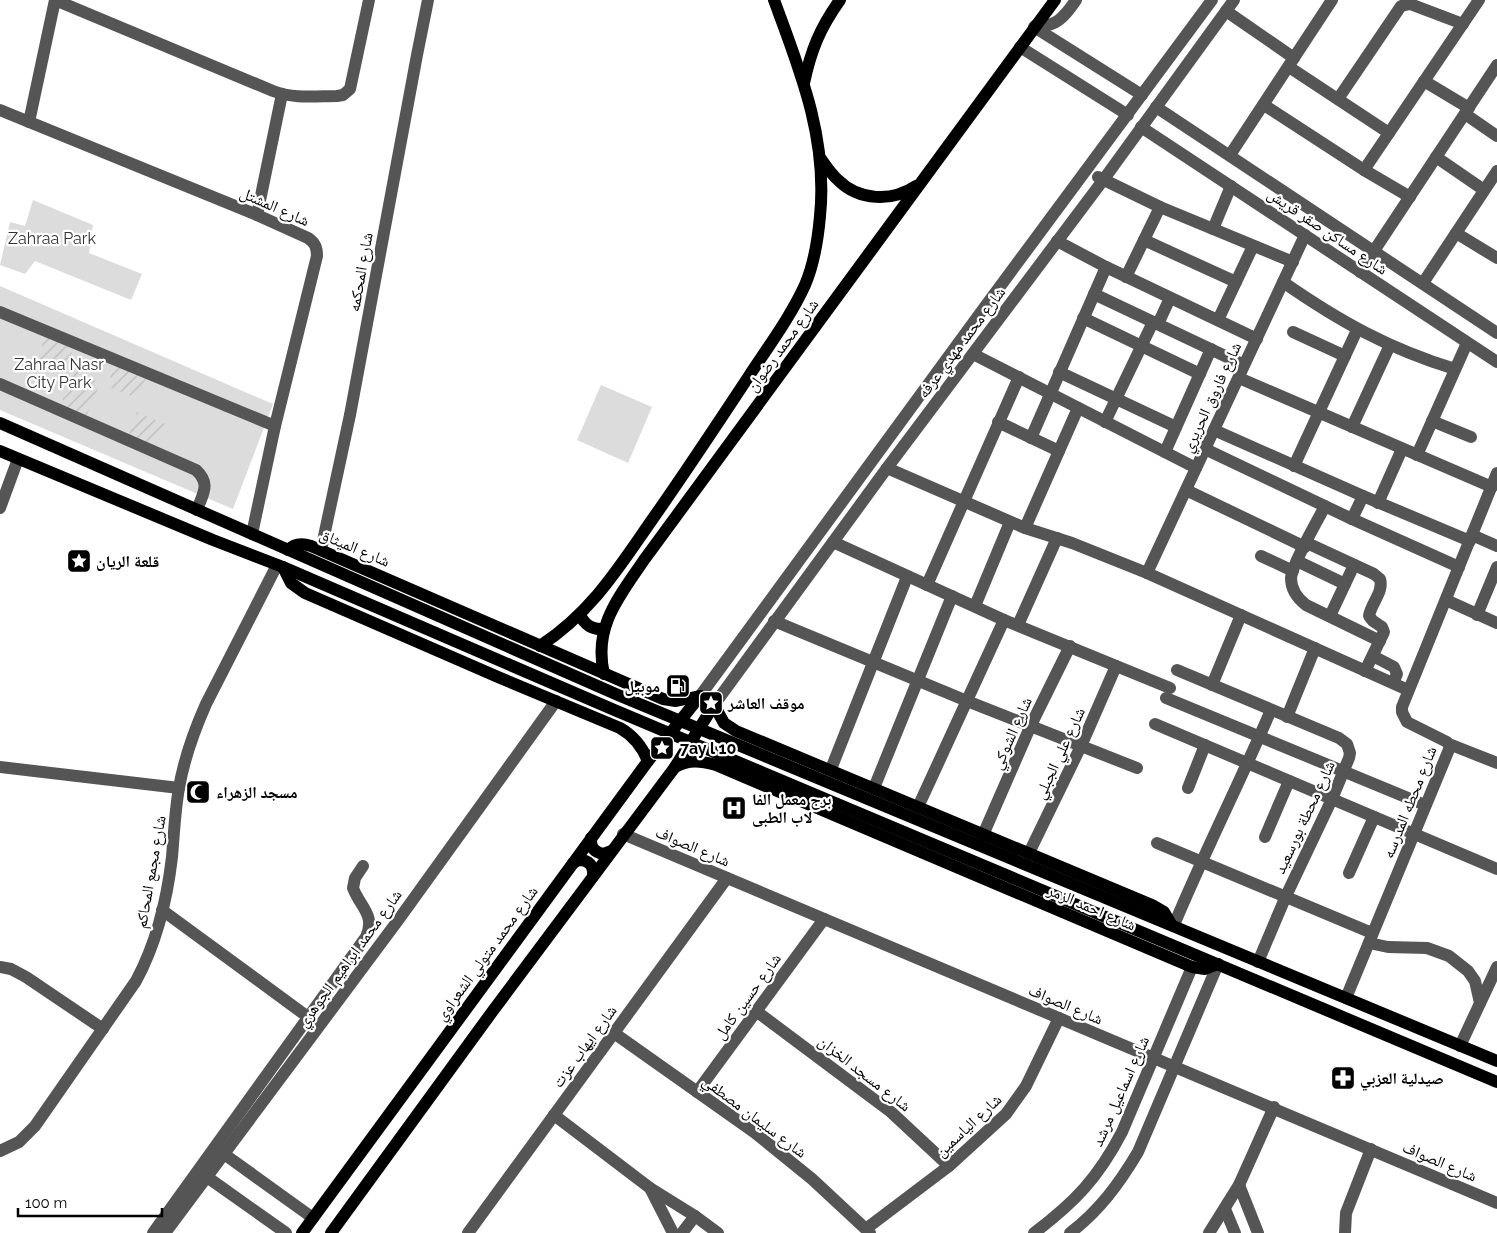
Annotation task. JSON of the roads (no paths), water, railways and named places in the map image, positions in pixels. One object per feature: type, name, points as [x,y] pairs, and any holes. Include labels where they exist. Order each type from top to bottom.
[{"type":"main road","name":"شارع محمد رضوان","points":[[540,646],[580,615],[614,575],[715,429],[783,323],[804,286],[814,252],[820,216],[821,159],[814,118],[804,83],[774,0]]},
{"type":"main road","points":[[804,83],[809,60],[819,33],[840,0]]},
{"type":"main road","name":"شارع محمد رضوان","points":[[604,674],[601,650],[604,629],[617,600],[644,560],[1055,0]]},
{"type":"main road","points":[[821,159],[838,181],[850,190],[864,196],[879,198],[894,196],[908,192],[920,183]]},
{"type":"main road","points":[[0,423],[636,702],[1172,925]]},
{"type":"main road","points":[[0,451],[280,566],[612,709],[1497,1082]]},
{"type":"main road","name":"شارع الميثاق","points":[[288,550],[298,544],[304,544],[321,550],[643,691],[669,700],[682,700],[700,696]]},
{"type":"main road","points":[[280,566],[291,583],[305,593],[627,732],[640,745],[648,761]]},
{"type":"main road","points":[[580,615],[590,627],[604,629]]},
{"type":"main road","points":[[627,732],[643,714],[643,691]]},
{"type":"main road","name":"شارع محمد متولي الشعراوي","points":[[302,1233],[648,761],[700,696]]},
{"type":"main road","points":[[333,1232],[623,834],[674,767],[714,704]]},
{"type":"main road","name":"شارع احمد الزمر","points":[[714,704],[724,723],[736,731],[1158,908],[1164,912],[1172,925],[1497,1061]]},
{"type":"main road","points":[[716,765],[715,750],[720,741],[727,734],[736,731]]},
{"type":"main road","name":"شارع احمد الزمر","points":[[674,767],[692,761],[704,761],[716,765],[1192,967],[1205,969],[1218,964]]},
{"type":"main road","points":[[591,838],[594,851],[602,854],[611,851]]},
{"type":"main road","points":[[573,863],[579,860],[589,863],[593,869],[593,876]]},
{"type":"street","points":[[29,122],[55,0],[282,94],[337,96],[343,95],[350,89],[369,0]]},
{"type":"street","name":"شارع المحكمه","points":[[321,550],[350,415],[428,0]]},
{"type":"street","points":[[1034,27],[1055,24],[1061,20],[1076,0]]},
{"type":"street","name":"شارع محمد مهدي عرفه","points":[[700,696],[1212,0]]},
{"type":"street","name":"شارع محمد مهدي عرفه","points":[[714,704],[887,468],[1104,179],[1234,0]]},
{"type":"street","points":[[1230,156],[1332,0]]},
{"type":"street","points":[[1364,170],[1479,0]]},
{"type":"street","points":[[1338,99],[1401,6],[1410,4],[1463,24]]},
{"type":"street","points":[[1226,11],[1338,99],[1389,133]]},
{"type":"street","points":[[1034,27],[1142,95]]},
{"type":"street","points":[[1020,47],[1128,115]]},
{"type":"street","points":[[1360,272],[1497,65]]},
{"type":"street","points":[[1424,81],[1467,111],[1497,136]]},
{"type":"street","points":[[257,215],[282,94]]},
{"type":"street","points":[[1264,105],[1364,170],[1410,197]]},
{"type":"street","name":"شارع مساكن صقر قريش","points":[[1156,107],[1497,333]]},
{"type":"street","name":"شارع المشتل","points":[[0,110],[257,215],[314,242],[317,256],[275,426],[252,534]]},
{"type":"street","name":"شارع مساكن صقر قريش","points":[[1141,127],[1497,362]]},
{"type":"street","points":[[1436,156],[1484,190]]},
{"type":"street","points":[[1092,163],[1095,174],[1160,207],[1292,262]]},
{"type":"street","points":[[1423,284],[1497,171]]},
{"type":"street","points":[[1077,183],[1083,185],[1087,190],[1089,199]]},
{"type":"street","points":[[1213,229],[1231,186]]},
{"type":"street","points":[[1126,277],[1160,207]]},
{"type":"street","points":[[1456,233],[1497,258]]},
{"type":"street","name":"شارع فاروق الحريري","points":[[1147,573],[1305,236]]},
{"type":"street","points":[[1144,240],[1236,282]]},
{"type":"street","points":[[1057,241],[1126,277],[1257,339]]},
{"type":"street","points":[[1218,320],[1253,246]]},
{"type":"street","points":[[1031,438],[1106,267]]},
{"type":"street","points":[[1283,282],[1357,330],[1390,345],[1455,369]]},
{"type":"street","points":[[1094,294],[1244,365]]},
{"type":"street","points":[[1106,422],[1142,346],[1170,298]]},
{"type":"street","points":[[0,312],[275,426]]},
{"type":"street","points":[[1083,318],[1200,374]]},
{"type":"street","points":[[1294,466],[1357,330]]},
{"type":"street","points":[[1293,332],[1345,356]]},
{"type":"street","points":[[1417,455],[1467,343]]},
{"type":"street","points":[[1352,427],[1390,345]]},
{"type":"street","points":[[1164,452],[1211,349]]},
{"type":"street","points":[[973,354],[1196,468]]},
{"type":"street","points":[[1059,372],[1176,426]]},
{"type":"street","points":[[927,585],[1019,377]]},
{"type":"street","points":[[1238,378],[1417,455],[1492,494]]},
{"type":"street","points":[[0,384],[196,470],[203,477],[206,486],[197,510]]},
{"type":"street","points":[[1025,528],[1078,408]]},
{"type":"street","points":[[1432,421],[1471,437]]},
{"type":"street","points":[[998,422],[1059,452]]},
{"type":"street","points":[[1214,430],[1378,503],[1497,546]]},
{"type":"street","points":[[1205,449],[1352,519],[1459,567]]},
{"type":"street","points":[[1378,503],[1402,449]]},
{"type":"street","points":[[0,508],[18,459]]},
{"type":"street","points":[[887,468],[1010,522],[1147,573],[1408,690]]},
{"type":"street","name":"شارع محطه المدرسه","points":[[1346,998],[1449,750],[1449,744],[1407,722],[1402,712],[1402,707],[1471,538],[1492,494],[1497,473]]},
{"type":"street","points":[[1186,490],[1377,576],[1381,583],[1380,590],[1369,613],[1370,618],[1384,629],[1366,671]]},
{"type":"street","points":[[1352,519],[1363,496]]},
{"type":"street","points":[[1325,506],[1295,566],[1292,584],[1296,596],[1306,605],[1380,641]]},
{"type":"street","points":[[975,606],[1010,522]]},
{"type":"street","points":[[1018,625],[1057,538]]},
{"type":"street","points":[[833,542],[1004,620],[1116,666],[1259,736],[1426,805]]},
{"type":"street","points":[[1261,556],[1345,584]]},
{"type":"street","points":[[1330,616],[1354,565]]},
{"type":"street","name":"شارع مجمع المحاكم","points":[[0,1151],[12,1146],[30,1132],[136,981],[145,964],[155,938],[162,910],[171,860],[179,788],[196,728],[206,704],[280,566]]},
{"type":"street","points":[[1477,615],[1497,567]]},
{"type":"street","points":[[831,770],[907,577]]},
{"type":"street","points":[[874,788],[952,596]]},
{"type":"street","points":[[1446,600],[1497,624]]},
{"type":"street","points":[[1212,685],[1241,615]]},
{"type":"street","points":[[918,807],[1004,620]]},
{"type":"street","points":[[774,621],[967,701],[1137,768]]},
{"type":"street","name":"شارع الشوكي","points":[[983,835],[1031,725],[1070,646]]},
{"type":"street","points":[[1287,717],[1316,648]]},
{"type":"street","points":[[1372,656],[1394,667],[1397,674],[1392,683]]},
{"type":"street","name":"شارع علي الجبلي","points":[[1029,853],[1081,746],[1116,666]]},
{"type":"street","name":"شارع محطة بورسعيد","points":[[1178,670],[1339,738],[1347,744],[1350,753],[1332,799],[1286,896],[1258,962]]},
{"type":"street","name":"شارع محمد ابراهيم الجوهري","points":[[165,1233],[399,919],[556,701]]},
{"type":"street","points":[[1172,925],[1248,763],[1270,710]]},
{"type":"street","points":[[1155,724],[1497,869]]},
{"type":"street","points":[[1449,744],[1497,762]]},
{"type":"street","points":[[1188,788],[1205,745]]},
{"type":"street","points":[[0,767],[179,788]]},
{"type":"street","points":[[1265,838],[1289,781]]},
{"type":"street","points":[[1349,873],[1374,817]]},
{"type":"street","name":"شارع الصواف","points":[[623,834],[1497,1203]]},
{"type":"street","points":[[1157,843],[1286,896],[1388,947],[1427,948],[1449,956],[1464,967],[1475,981],[1480,1004]]},
{"type":"street","points":[[153,1233],[366,936],[370,929],[370,921],[353,888],[353,883],[363,866]]},
{"type":"street","name":"شارع ايهاب عزت","points":[[468,1233],[727,878]]},
{"type":"street","points":[[162,910],[308,1017]]},
{"type":"street","name":"شارع حسين كامل","points":[[697,1092],[824,919]]},
{"type":"street","points":[[1070,1233],[1103,1204],[1122,1179],[1138,1152],[1218,964]]},
{"type":"street","points":[[1460,1046],[1480,1004],[1493,986],[1497,966]]},
{"type":"street","points":[[0,967],[26,977],[102,1029]]},
{"type":"street","name":"شارع اسماعيل مرشد","points":[[1034,1233],[1063,1211],[1081,1194],[1097,1175],[1110,1154],[1122,1132],[1152,1057],[1192,967]]},
{"type":"street","name":"شارع مسجد الخزان","points":[[756,1011],[891,1112],[949,1166]]},
{"type":"street","name":"شارع الياسمين","points":[[869,1231],[949,1166],[994,1126],[1017,1100],[1026,1086],[1059,1018]]},
{"type":"street","name":"شارع سليمان مصطفي","points":[[614,1033],[754,1132],[812,1178],[869,1231]]},
{"type":"street","points":[[1208,1233],[1239,1185],[1274,1108]]},
{"type":"street","points":[[554,1115],[650,1188],[718,1233]]},
{"type":"street","points":[[1347,1232],[1346,1213],[1371,1149]]},
{"type":"street","points":[[224,1154],[313,1218]]},
{"type":"street","points":[[207,1176],[286,1233]]},
{"type":"street","points":[[1239,1185],[1258,1233]]},
{"type":"street","points":[[650,1188],[673,1233]]},
{"type":"street","points":[[1225,1209],[1235,1233]]},
{"type":"street","points":[[682,1233],[695,1216]]},
{"type":"place","name":"قلعة الريان","points":[[79,561]]},
{"type":"place","name":"موبيل","points":[[678,686]]},
{"type":"place","name":"موقف العاشر","points":[[711,703]]},
{"type":"place","name":"7ay l 10","points":[[662,748]]},
{"type":"place","name":"مسجد الزهراء","points":[[198,792]]},
{"type":"place","name":"برج معمل الفا لاب الطبى","points":[[734,808]]},
{"type":"place","name":"صيدلية العزبي","points":[[1343,1078]]},
{"type":"park label","name":"Zahraa Park","points":[[52,238]]},
{"type":"park label","name":"Zahraa Nasr City Park","points":[[59,373]]}]
